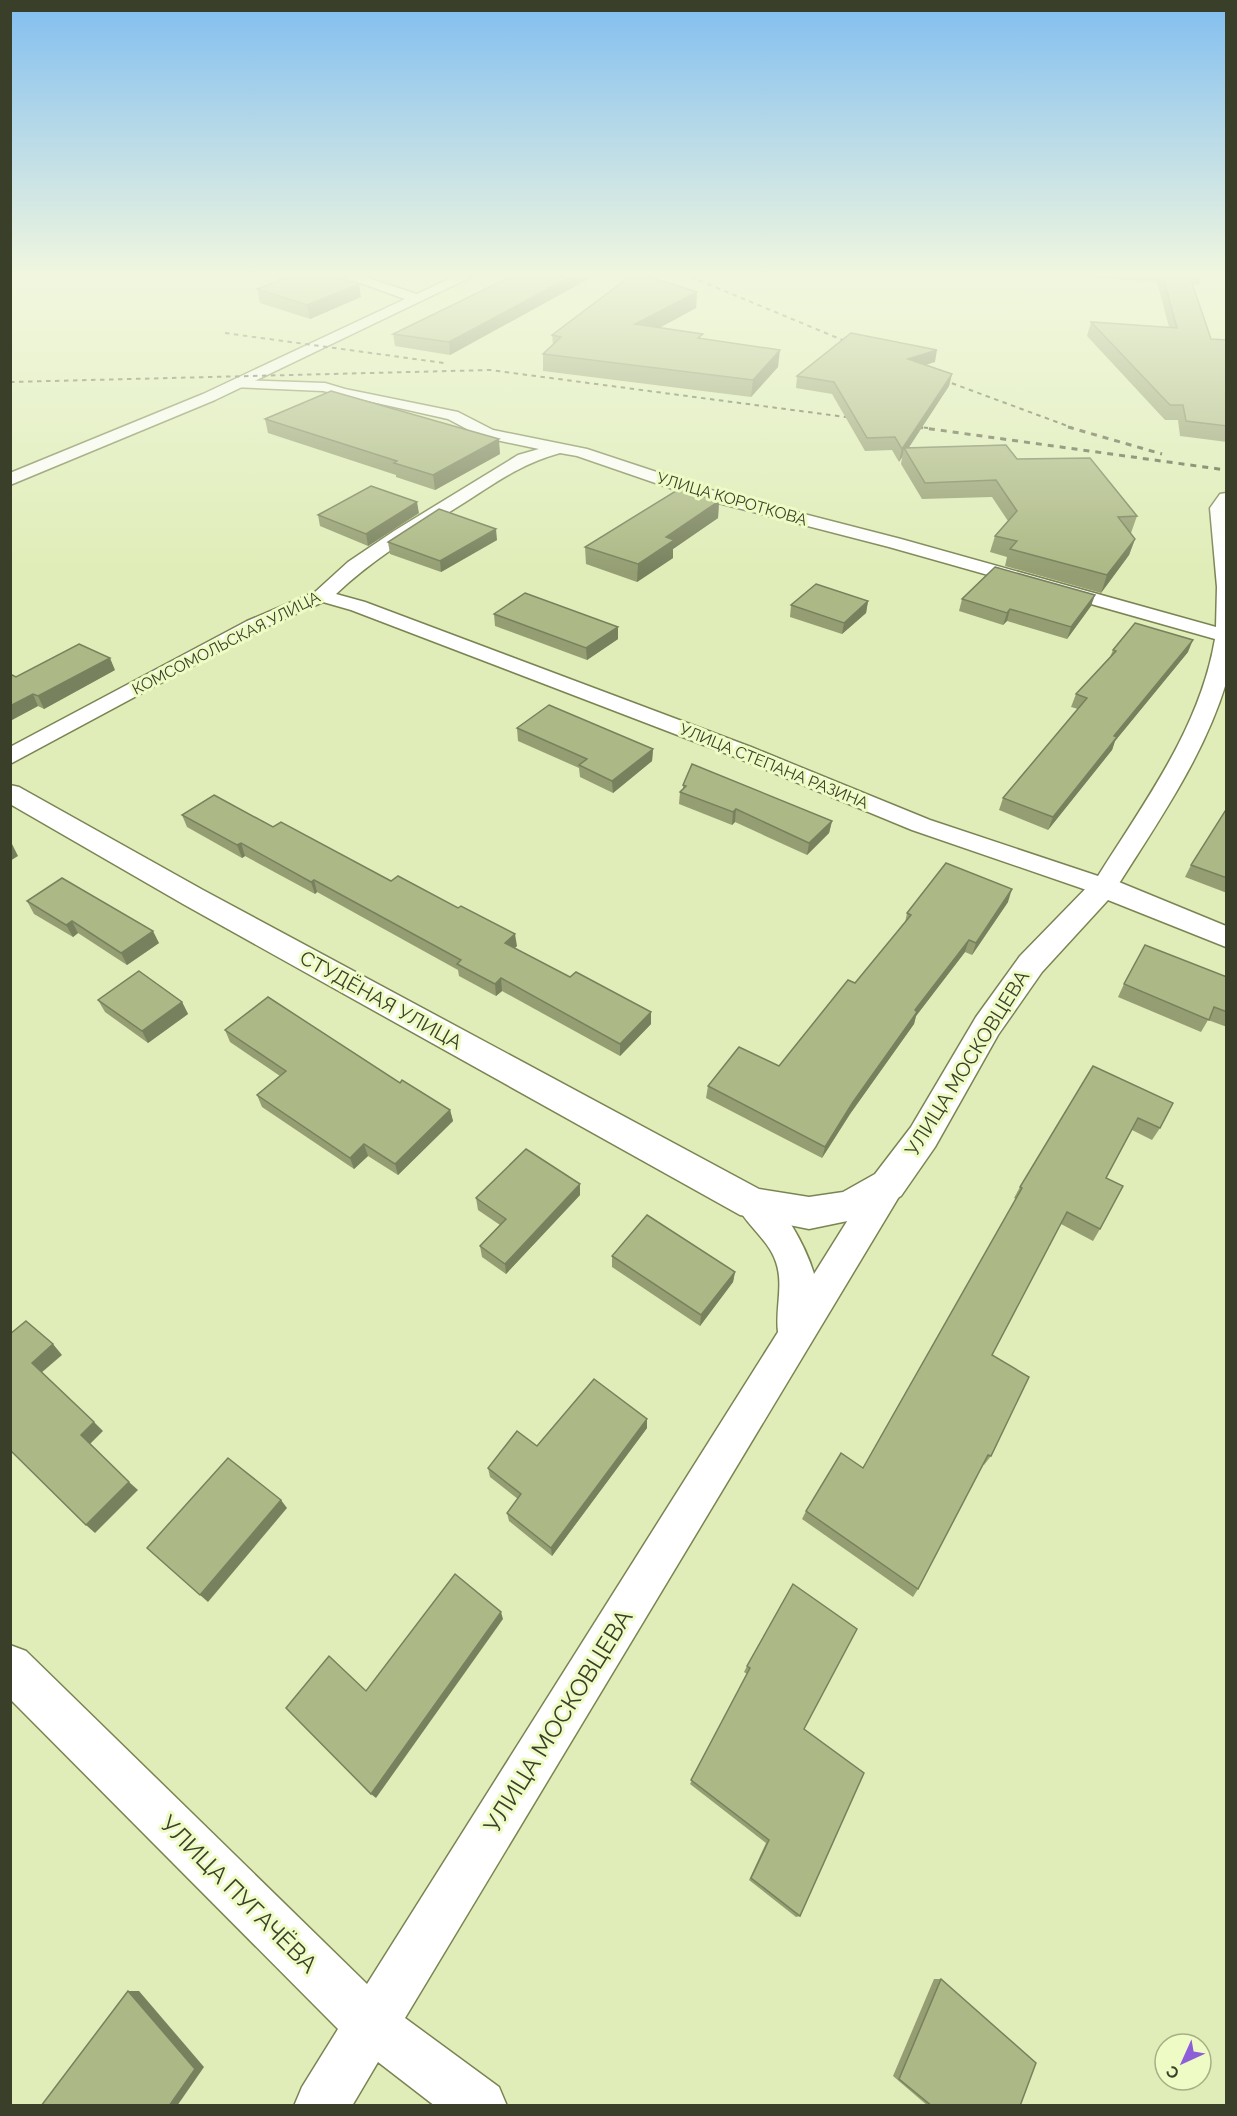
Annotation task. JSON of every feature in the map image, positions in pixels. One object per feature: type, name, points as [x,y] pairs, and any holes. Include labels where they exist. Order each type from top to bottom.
[{"type":"street","points":[[10,480],[254,376]]},
{"type":"street","name":"УЛИЦА КОРОТКОВА","points":[[236,384],[325,387],[342,393],[453,414],[488,434],[600,458],[705,494],[895,543],[1226,636]]},
{"type":"street","name":"КОМСОМОЛЬСКАЯ УЛИЦА","points":[[10,757],[254,625],[322,596],[355,566],[400,535],[524,458],[558,449]]},
{"type":"street","name":"УЛИЦА МОСКОВЦЕВА","points":[[321,2106],[888,1185],[923,1137],[987,1026],[1031,964],[1104,887],[1198,730],[1217,680],[1226,636],[1225,552],[1219,508],[1227,498]]},
{"type":"street","name":"УЛИЦА СТЕПАНА РАЗИНА","points":[[322,596],[358,606],[644,714],[921,825],[1104,887],[1227,936]]},
{"type":"street","name":"СТУДЁНАЯ УЛИЦА","points":[[10,793],[193,897],[753,1204],[809,1213],[849,1207],[888,1185]]},
{"type":"street","name":"УЛИЦА МОСКОВЦЕВА","points":[[753,1204],[784,1240],[796,1265],[799,1295],[795,1336]]},
{"type":"street","name":"УЛИЦА ПУГАЧЁВА","points":[[10,1667],[371,2025],[480,2106]]},
{"type":"building","points":[[719,376],[757,376],[753,380]]},
{"type":"building","points":[[797,376],[951,376],[902,449],[895,437],[867,438],[834,382]]},
{"type":"building","points":[[1142,376],[1227,376],[1227,426],[1186,421],[1183,405],[1170,405]]},
{"type":"building","points":[[331,391],[499,439],[433,475],[394,463],[397,461],[265,419]]},
{"type":"building","points":[[1006,445],[1017,459],[1090,458],[1137,516],[1118,517],[1135,539],[1107,575],[1010,549],[1017,541],[995,536],[1017,511],[996,480],[925,483],[904,448]]},
{"type":"building","points":[[371,486],[417,502],[366,534],[318,515]]},
{"type":"building","points":[[679,489],[719,501],[666,537],[674,540],[638,564],[585,547]]},
{"type":"building","points":[[439,509],[496,529],[440,561],[388,542]]},
{"type":"building","points":[[995,567],[1095,595],[1071,627],[1010,609],[1007,613],[962,599]]},
{"type":"building","points":[[816,584],[868,601],[844,623],[791,605]]},
{"type":"building","points":[[525,593],[618,627],[586,648],[494,614]]},
{"type":"building","points":[[1135,623],[1193,640],[1114,736],[1117,737],[1053,817],[1003,798],[1087,698],[1076,694],[1116,651],[1113,650]]},
{"type":"building","points":[[79,644],[110,658],[38,696],[33,694],[10,706],[10,674],[16,677]]},
{"type":"building","points":[[549,705],[653,749],[612,781],[579,765],[587,759],[517,728]]},
{"type":"building","points":[[692,764],[832,821],[809,843],[736,809],[733,812],[680,792],[686,786],[683,785]]},
{"type":"building","points":[[214,795],[273,827],[281,822],[391,881],[398,876],[458,908],[461,906],[515,934],[505,943],[570,977],[576,972],[651,1012],[620,1044],[501,978],[495,984],[457,964],[461,960],[314,880],[311,882],[241,843],[237,845],[182,815]]},
{"type":"building","points":[[1227,808],[1227,878],[1191,865]]},
{"type":"building","points":[[946,863],[1012,889],[976,943],[969,940],[915,1010],[917,1012],[853,1102],[825,1147],[708,1086],[739,1047],[779,1066],[848,980],[855,983],[911,915],[907,913]]},
{"type":"building","points":[[62,878],[153,931],[121,953],[72,921],[66,925],[27,901]]},
{"type":"building","points":[[1145,945],[1227,977],[1227,1012],[1214,1007],[1209,1020],[1124,984]]},
{"type":"building","points":[[139,971],[182,1002],[142,1031],[98,1000]]},
{"type":"building","points":[[268,997],[400,1083],[402,1080],[450,1110],[395,1164],[364,1144],[350,1158],[257,1095],[286,1071],[225,1030]]},
{"type":"building","points":[[1093,1066],[1173,1103],[1160,1128],[1138,1118],[1106,1178],[1123,1186],[1100,1229],[1067,1212],[992,1355],[1029,1377],[991,1456],[988,1455],[918,1589],[806,1511],[841,1453],[863,1468],[1022,1188],[1020,1187]]},
{"type":"building","points":[[526,1149],[580,1184],[505,1264],[480,1246],[506,1219],[476,1198]]},
{"type":"building","points":[[647,1215],[735,1272],[701,1315],[612,1256]]},
{"type":"building","points":[[26,1321],[53,1344],[32,1363],[94,1422],[81,1435],[129,1482],[86,1525],[10,1450],[10,1334]]},
{"type":"building","points":[[594,1379],[647,1419],[551,1548],[507,1513],[521,1494],[488,1468],[517,1431],[537,1446]]},
{"type":"building","points":[[228,1458],[281,1500],[200,1595],[147,1548]]},
{"type":"building","points":[[455,1574],[501,1612],[371,1794],[286,1708],[329,1656],[366,1691]]},
{"type":"building","points":[[793,1584],[857,1629],[804,1729],[864,1773],[800,1916],[751,1878],[769,1840],[691,1780],[750,1668],[747,1666]]},
{"type":"building","points":[[941,1979],[1036,2063],[1020,2106],[932,2106],[899,2079]]},
{"type":"building","points":[[128,1991],[195,2069],[169,2106],[41,2106]]},
{"type":"railway","points":[[10,382],[260,376]]},
{"type":"railway","points":[[534,376],[861,419]]},
{"type":"railway","points":[[935,377],[1073,428]]},
{"type":"railway","points":[[906,425],[928,428]]},
{"type":"railway","points":[[917,427],[1226,470]]},
{"type":"railway","points":[[1068,427],[1162,454]]}]
